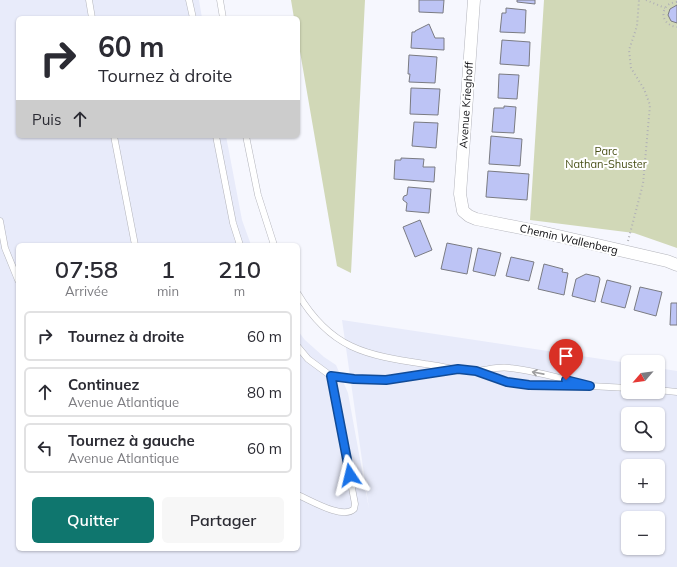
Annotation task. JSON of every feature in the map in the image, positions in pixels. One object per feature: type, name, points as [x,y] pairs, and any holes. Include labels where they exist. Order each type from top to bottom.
[{"type":"street","name":"Avenue Krieghoff","points":[[463,211],[460,194],[474,0]]},
{"type":"street","name":"Chemin Wallenberg","points":[[463,211],[468,216],[476,219],[541,232],[667,261],[677,265]]},
{"type":"lane","points":[[88,0],[92,16]]},
{"type":"lane","points":[[190,0],[193,16]]},
{"type":"lane","points":[[220,0],[224,16]]},
{"type":"lane","points":[[114,138],[135,243]]},
{"type":"lane","points":[[216,138],[239,243]]},
{"type":"lane","points":[[246,138],[258,195],[273,243]]},
{"type":"lane","points":[[0,221],[5,248],[16,275]]},
{"type":"lane","points":[[300,297],[316,320],[330,333],[344,344],[364,352],[397,360],[458,369],[476,371],[508,368],[542,374],[590,386]]},
{"type":"lane","points":[[300,349],[308,358],[331,376],[365,380],[386,380],[458,369]]},
{"type":"lane","points":[[476,371],[507,382],[529,385],[621,388]]},
{"type":"lane","points":[[300,496],[341,513],[352,512],[355,506],[331,376]]},
{"type":"lane","points":[[665,391],[677,392]]},
{"type":"path","points":[[626,252],[643,184],[650,104],[644,89],[631,68],[629,50],[637,26],[639,0]]},
{"type":"path","points":[[646,0],[665,8]]},
{"type":"path","points":[[677,2],[670,3],[665,8],[664,16],[665,20],[672,26],[677,27]]},
{"type":"shaded area","points":[[0,0],[199,0],[202,16],[16,16],[16,138],[226,138],[242,220],[250,243],[16,243],[16,551],[300,551],[300,334],[324,357],[336,365],[348,393],[369,509],[342,320],[621,362],[621,399],[665,399],[665,369],[677,371],[677,567],[0,567]]},
{"type":"green space","points":[[291,0],[365,0],[351,273],[337,266],[300,52],[300,16],[294,16]]},
{"type":"green space","name":"Parc Nathan-Shuster","points":[[544,0],[677,0],[677,248],[634,233],[530,220]]},
{"type":"building","points":[[419,0],[444,0],[443,13],[419,12]]},
{"type":"building","points":[[517,0],[535,0],[535,4],[517,2]]},
{"type":"building","points":[[677,5],[677,23],[671,21],[668,15],[670,9]]},
{"type":"building","points":[[506,8],[526,10],[525,33],[500,32],[502,13],[506,13]]},
{"type":"building","points":[[429,24],[435,38],[444,38],[444,50],[411,48],[412,32],[415,32]]},
{"type":"building","points":[[502,40],[530,42],[529,66],[500,64]]},
{"type":"building","points":[[409,55],[437,57],[435,83],[409,82]]},
{"type":"building","points":[[499,74],[519,75],[517,99],[498,98]]},
{"type":"building","points":[[411,88],[440,89],[438,115],[410,114]]},
{"type":"building","points":[[504,106],[516,107],[514,133],[492,132],[494,108],[504,108]]},
{"type":"building","points":[[414,122],[438,123],[436,148],[412,146]]},
{"type":"building","points":[[491,136],[522,139],[520,166],[489,164]]},
{"type":"building","points":[[401,158],[424,159],[423,167],[435,167],[434,182],[394,179],[395,160],[401,160]]},
{"type":"building","points":[[488,171],[529,174],[527,200],[486,197]]},
{"type":"building","points":[[408,187],[431,189],[429,213],[406,211],[407,203],[403,200],[403,198],[407,195]]},
{"type":"building","points":[[420,220],[432,250],[415,257],[403,227]]},
{"type":"building","points":[[447,243],[472,248],[467,274],[441,269]]},
{"type":"building","points":[[478,248],[501,253],[495,276],[473,271]]},
{"type":"building","points":[[511,257],[534,262],[529,281],[506,276]]},
{"type":"building","points":[[544,264],[563,269],[562,272],[568,273],[564,295],[538,289]]},
{"type":"building","points":[[586,274],[599,277],[600,279],[595,302],[572,296],[576,279]]},
{"type":"building","points":[[607,280],[631,286],[625,308],[601,302]]},
{"type":"building","points":[[640,287],[662,292],[656,316],[634,310]]},
{"type":"building","points":[[671,303],[677,303],[677,325],[670,325]]},
{"type":"route","points":[[350,475],[331,376],[354,379],[386,380],[458,369],[476,371],[507,382],[529,385],[590,386],[566,380]]}]
